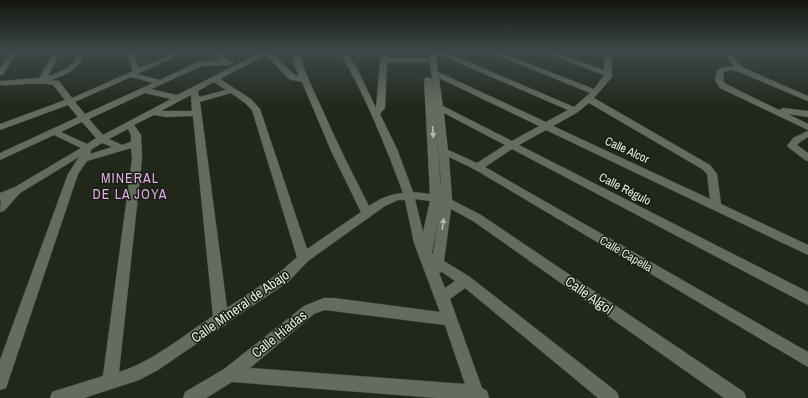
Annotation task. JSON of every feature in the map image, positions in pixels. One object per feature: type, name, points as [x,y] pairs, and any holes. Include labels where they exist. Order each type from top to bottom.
[{"type":"street","points":[[42,80],[48,70]]},
{"type":"street","points":[[0,83],[42,80],[69,70]]},
{"type":"street","points":[[0,127],[71,101],[141,70]]},
{"type":"street","points":[[0,157],[187,70]]},
{"type":"street","points":[[194,96],[215,79],[232,70]]},
{"type":"street","points":[[285,70],[292,77],[305,81]]},
{"type":"street","points":[[301,70],[337,153],[367,213]]},
{"type":"street","points":[[230,374],[478,396],[425,255],[415,224],[409,195],[392,149],[354,70]]},
{"type":"street","points":[[375,114],[381,108],[382,70]]},
{"type":"street","points":[[429,70],[443,151],[438,263],[435,280]]},
{"type":"street","points":[[425,255],[441,200],[435,105],[435,70]]},
{"type":"street","points":[[480,70],[575,110]]},
{"type":"street","points":[[533,70],[592,95],[706,167],[712,174],[716,206]]},
{"type":"street","points":[[596,70],[609,74]]},
{"type":"street","points":[[478,167],[512,145],[575,110],[606,81],[609,74],[609,70]]},
{"type":"street","points":[[723,70],[721,70],[719,81],[723,86],[808,127]]},
{"type":"street","points":[[741,70],[808,99]]},
{"type":"street","points":[[133,73],[161,82]]},
{"type":"street","name":"Calle Alcor","points":[[435,73],[808,250]]},
{"type":"street","points":[[215,79],[256,109],[304,258]]},
{"type":"street","points":[[42,80],[56,83],[83,118],[102,138],[121,148]]},
{"type":"street","points":[[144,90],[178,98],[231,91]]},
{"type":"street","points":[[364,91],[381,91]]},
{"type":"street","points":[[194,96],[221,321]]},
{"type":"street","points":[[0,197],[85,153],[102,138],[178,98]]},
{"type":"street","name":"Calle Régulo","points":[[435,105],[808,299]]},
{"type":"street","points":[[774,110],[808,114]]},
{"type":"street","points":[[152,112],[167,114],[196,114]]},
{"type":"street","points":[[110,381],[137,159],[136,135],[129,124]]},
{"type":"street","points":[[54,132],[85,153],[121,148],[136,144]]},
{"type":"street","points":[[808,134],[798,139],[792,146],[808,158]]},
{"type":"street","name":"Calle Capella","points":[[443,151],[478,167],[808,360]]},
{"type":"street","points":[[0,382],[73,174],[85,153]]},
{"type":"street","points":[[0,208],[19,188]]},
{"type":"street","name":"Calle Mineral de Abajo","points":[[58,398],[133,375],[152,365],[221,321],[283,278],[304,258],[367,213],[390,199],[409,195],[441,200]]},
{"type":"street","name":"Calle Algol","points":[[441,200],[477,218],[500,233],[738,398]]},
{"type":"street","points":[[425,255],[465,281],[611,398]]},
{"type":"street","points":[[442,297],[465,281]]},
{"type":"street","name":"Calle Híadas","points":[[191,398],[230,374],[309,310],[317,306],[334,304],[450,320]]},
{"type":"district","name":"MINERAL DE LA JOYA","points":[[130,186]]}]
